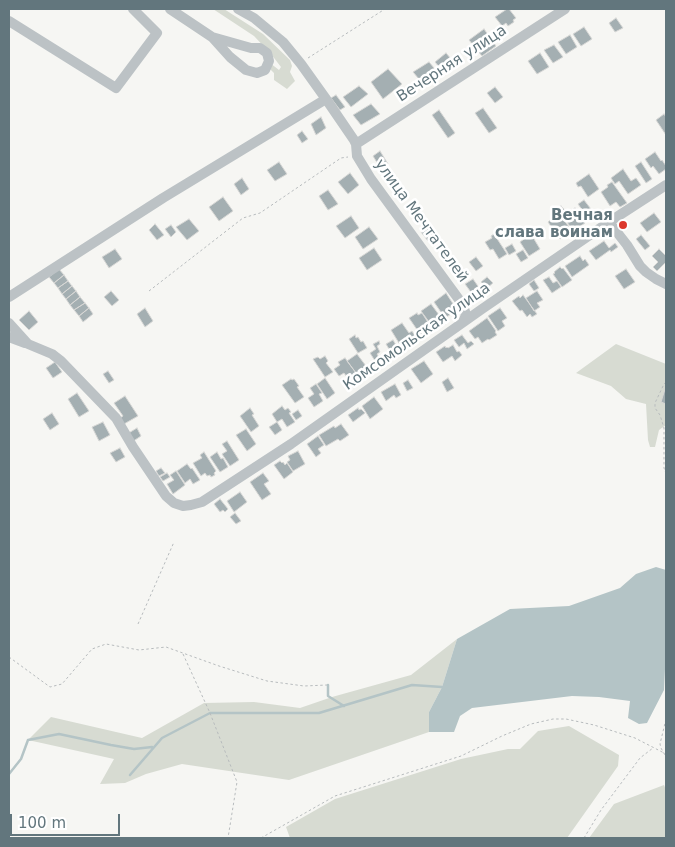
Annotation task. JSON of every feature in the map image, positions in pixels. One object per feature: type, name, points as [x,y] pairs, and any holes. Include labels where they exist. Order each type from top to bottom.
[{"type":"street","points":[[9,22],[116,88],[157,34],[133,9]]},
{"type":"street","points":[[170,9],[212,37],[230,57],[246,70],[256,74],[265,70],[268,61],[266,53],[260,48],[251,48],[212,37]]},
{"type":"street","name":"улица Мечтателей","points":[[238,9],[254,18],[283,42],[301,64],[354,140],[357,156],[371,179],[463,305],[466,315],[464,322]]},
{"type":"street","name":"Вечерняя улица","points":[[356,144],[565,9]]},
{"type":"street","points":[[246,70],[242,60],[246,52],[251,48]]},
{"type":"street","points":[[9,298],[163,198],[326,99]]},
{"type":"street","name":"Комсомольская улица","points":[[28,344],[61,360],[116,418],[166,496],[174,503],[183,506],[202,502],[291,444],[464,322],[666,185]]},
{"type":"street","points":[[609,222],[640,266],[651,276],[666,284]]},
{"type":"street","points":[[463,305],[482,310]]},
{"type":"street","points":[[9,323],[28,344]]},
{"type":"street","points":[[9,337],[28,344]]},
{"type":"path","points":[[378,13],[381,9]]},
{"type":"path","points":[[301,64],[385,9]]},
{"type":"path","points":[[149,291],[243,218],[260,213],[341,158],[357,156]]},
{"type":"path","points":[[666,382],[655,403],[655,408],[660,415],[664,428],[664,468],[666,474]]},
{"type":"path","points":[[138,624],[174,542]]},
{"type":"path","points":[[9,657],[50,687],[62,684],[92,649],[106,644],[139,650],[166,647],[267,681],[304,686],[327,685]]},
{"type":"path","points":[[183,653],[237,782],[228,838]]},
{"type":"path","points":[[261,838],[335,796],[461,756],[531,724],[553,719],[566,719],[594,725],[636,738],[665,755]]},
{"type":"path","points":[[665,755],[660,748],[660,744],[666,720]]},
{"type":"path","points":[[584,838],[601,810],[640,758],[654,748]]},
{"type":"shaded area","points":[[213,9],[224,9],[263,34],[290,60],[292,66],[290,72],[295,81],[287,89],[274,80],[274,73],[268,67],[270,63],[279,70],[281,67],[271,54],[254,36]]},
{"type":"shaded area","points":[[616,344],[666,364],[666,425],[659,430],[655,447],[650,447],[648,440],[646,404],[626,399],[611,386],[576,373]]},
{"type":"shaded area","points":[[656,567],[666,570],[664,690],[647,723],[639,724],[628,718],[630,701],[572,696],[472,708],[460,716],[454,732],[429,732],[429,712],[442,687],[457,639],[510,609],[569,606],[620,588],[636,574]]},
{"type":"shaded area","points":[[457,639],[442,687],[429,712],[429,732],[289,780],[182,764],[146,774],[125,783],[100,784],[114,759],[28,740],[51,717],[142,738],[204,703],[254,702],[300,708],[411,675]]},
{"type":"shaded area","points":[[569,726],[619,755],[618,766],[567,838],[290,838],[286,827],[335,799],[461,759],[508,749],[520,749],[538,731]]},
{"type":"shaded area","points":[[664,785],[666,790],[666,838],[589,838],[614,804]]},
{"type":"building","points":[[507,9],[516,18],[508,26],[506,23],[502,26],[495,17]]},
{"type":"building","points":[[616,18],[623,28],[615,32],[609,23]]},
{"type":"building","points":[[584,27],[592,39],[581,46],[573,34]]},
{"type":"building","points":[[484,29],[496,46],[482,56],[469,40]]},
{"type":"building","points":[[570,35],[577,47],[566,54],[558,42]]},
{"type":"building","points":[[554,45],[563,57],[553,63],[544,50]]},
{"type":"building","points":[[446,53],[457,66],[444,73],[435,62]]},
{"type":"building","points":[[540,53],[549,67],[537,74],[528,61]]},
{"type":"building","points":[[429,62],[440,75],[424,85],[413,72]]},
{"type":"building","points":[[388,69],[402,84],[383,99],[371,82]]},
{"type":"building","points":[[359,86],[368,94],[351,107],[343,97]]},
{"type":"building","points":[[495,87],[503,97],[495,103],[487,93]]},
{"type":"building","points":[[336,95],[345,107],[340,110],[331,98]]},
{"type":"building","points":[[371,104],[380,114],[361,125],[353,115]]},
{"type":"building","points":[[483,108],[497,128],[489,133],[475,113]]},
{"type":"building","points":[[439,110],[455,133],[448,138],[432,115]]},
{"type":"building","points":[[664,114],[666,117],[666,135],[656,120]]},
{"type":"building","points":[[321,117],[326,128],[316,135],[311,124]]},
{"type":"building","points":[[302,131],[308,139],[302,143],[297,135]]},
{"type":"building","points":[[380,151],[388,164],[381,169],[373,156]]},
{"type":"building","points":[[655,152],[666,166],[666,169],[659,174],[653,166],[651,168],[645,159]]},
{"type":"building","points":[[279,162],[287,174],[275,181],[267,170]]},
{"type":"building","points":[[641,162],[652,179],[646,183],[635,166]]},
{"type":"building","points":[[623,169],[631,181],[636,178],[641,185],[628,194],[619,181],[615,184],[611,178]]},
{"type":"building","points":[[350,173],[359,185],[348,194],[338,182]]},
{"type":"building","points":[[589,174],[599,189],[588,197],[581,186],[578,187],[576,183]]},
{"type":"building","points":[[242,178],[249,189],[241,195],[234,184]]},
{"type":"building","points":[[612,182],[627,203],[620,207],[616,202],[610,206],[601,192]]},
{"type":"building","points":[[328,190],[338,204],[328,210],[319,196]]},
{"type":"building","points":[[223,197],[233,211],[219,221],[209,207]]},
{"type":"building","points":[[584,200],[594,213],[586,219],[578,204]]},
{"type":"building","points":[[561,206],[567,212],[562,216],[557,209]]},
{"type":"building","points":[[575,208],[585,223],[573,231],[563,216]]},
{"type":"building","points":[[654,213],[661,222],[647,232],[640,223]]},
{"type":"building","points":[[351,216],[359,228],[345,238],[336,226]]},
{"type":"building","points":[[556,216],[558,218],[561,216],[572,231],[560,239],[548,222]]},
{"type":"building","points":[[189,219],[199,231],[187,240],[176,227]]},
{"type":"building","points":[[155,224],[164,235],[157,240],[149,230]]},
{"type":"building","points":[[171,225],[176,232],[171,237],[165,229]]},
{"type":"building","points":[[428,226],[435,236],[428,241],[421,232]]},
{"type":"building","points":[[369,227],[378,239],[363,249],[355,237]]},
{"type":"building","points":[[494,234],[507,254],[499,259],[493,249],[490,250],[485,242],[492,238],[491,236]]},
{"type":"building","points":[[531,234],[540,249],[529,256],[520,242]]},
{"type":"building","points":[[641,235],[650,246],[645,250],[636,239]]},
{"type":"building","points":[[604,241],[609,248],[615,243],[618,247],[596,260],[589,251]]},
{"type":"building","points":[[512,244],[516,251],[509,255],[505,248]]},
{"type":"building","points":[[374,248],[382,260],[367,270],[359,258]]},
{"type":"building","points":[[115,249],[122,259],[109,268],[102,257]]},
{"type":"building","points":[[659,249],[666,256],[666,262],[657,271],[653,267],[658,262],[652,256]]},
{"type":"building","points":[[523,250],[528,258],[521,262],[516,254]]},
{"type":"building","points":[[580,256],[589,265],[572,277],[565,266]]},
{"type":"building","points":[[476,257],[483,266],[476,271],[469,262]]},
{"type":"building","points":[[560,267],[563,268],[572,280],[562,287],[553,274]]},
{"type":"building","points":[[59,269],[64,275],[54,283],[49,277]]},
{"type":"building","points":[[626,269],[635,282],[624,289],[615,276]]},
{"type":"building","points":[[64,275],[68,281],[58,288],[54,283]]},
{"type":"building","points":[[487,277],[493,283],[487,288],[481,282]]},
{"type":"building","points":[[549,277],[553,283],[557,281],[561,287],[552,293],[543,280]]},
{"type":"building","points":[[473,279],[480,289],[473,295],[465,284]]},
{"type":"building","points":[[534,280],[539,288],[534,291],[529,284]]},
{"type":"building","points":[[68,281],[72,286],[62,294],[58,288]]},
{"type":"building","points":[[72,286],[76,291],[66,299],[62,294]]},
{"type":"building","points":[[76,291],[80,297],[70,305],[66,299]]},
{"type":"building","points":[[111,291],[119,300],[112,306],[104,297]]},
{"type":"building","points":[[537,291],[543,300],[537,303],[540,307],[534,311],[526,298]]},
{"type":"building","points":[[446,293],[457,310],[445,318],[434,302]]},
{"type":"building","points":[[523,295],[537,314],[532,317],[530,314],[527,317],[512,301]]},
{"type":"building","points":[[80,297],[85,303],[74,310],[70,305]]},
{"type":"building","points":[[85,303],[89,308],[79,316],[74,310]]},
{"type":"building","points":[[431,304],[442,319],[432,326],[421,311]]},
{"type":"building","points":[[89,308],[93,314],[83,322],[79,316]]},
{"type":"building","points":[[145,308],[153,321],[145,327],[137,314]]},
{"type":"building","points":[[500,308],[507,318],[502,321],[505,326],[498,331],[488,316]]},
{"type":"building","points":[[29,311],[38,322],[29,330],[19,320]]},
{"type":"building","points":[[417,313],[418,315],[422,313],[431,327],[420,334],[409,318]]},
{"type":"building","points":[[487,318],[497,335],[482,343],[478,337],[475,339],[469,331]]},
{"type":"building","points":[[402,323],[409,333],[412,331],[415,336],[410,340],[411,342],[402,348],[391,330]]},
{"type":"building","points":[[355,335],[361,342],[363,341],[367,348],[358,353],[349,339]]},
{"type":"building","points":[[462,335],[468,343],[471,341],[474,344],[467,349],[464,343],[459,347],[454,340]]},
{"type":"building","points":[[393,340],[399,350],[392,354],[386,344]]},
{"type":"building","points":[[379,341],[380,344],[377,346],[380,352],[377,354],[381,361],[377,364],[370,353],[376,349],[373,344]]},
{"type":"building","points":[[453,345],[457,352],[459,351],[462,355],[455,361],[452,356],[443,362],[436,352],[445,346],[448,348]]},
{"type":"building","points":[[357,354],[369,370],[359,377],[347,361]]},
{"type":"building","points":[[325,356],[328,361],[326,363],[333,372],[325,377],[313,359],[318,357],[320,359]]},
{"type":"building","points":[[345,358],[359,377],[351,383],[344,373],[339,376],[334,369],[340,365],[338,362]]},
{"type":"building","points":[[424,361],[433,374],[421,383],[411,369]]},
{"type":"building","points":[[55,362],[62,372],[53,378],[46,368]]},
{"type":"building","points":[[108,371],[114,380],[109,383],[103,374]]},
{"type":"building","points":[[325,378],[335,393],[327,399],[317,384]]},
{"type":"building","points":[[448,378],[454,388],[447,392],[442,382]]},
{"type":"building","points":[[294,379],[304,397],[295,403],[282,385]]},
{"type":"building","points":[[408,380],[413,388],[407,391],[403,383]]},
{"type":"building","points":[[316,384],[322,393],[319,394],[323,401],[314,407],[308,398],[314,394],[310,388]]},
{"type":"building","points":[[395,384],[401,395],[396,398],[394,395],[386,401],[381,392]]},
{"type":"building","points":[[666,386],[666,404],[661,402]]},
{"type":"building","points":[[77,393],[89,411],[79,417],[68,399]]},
{"type":"building","points":[[125,396],[138,416],[124,424],[120,418],[123,416],[114,403]]},
{"type":"building","points":[[374,397],[383,409],[370,419],[362,406]]},
{"type":"building","points":[[282,406],[285,410],[288,408],[295,422],[287,427],[282,419],[277,422],[272,414]]},
{"type":"building","points":[[250,408],[259,426],[251,432],[240,416]]},
{"type":"building","points":[[358,408],[365,413],[353,422],[348,415]]},
{"type":"building","points":[[298,410],[302,416],[296,420],[292,414]]},
{"type":"building","points":[[52,413],[59,424],[50,430],[43,419]]},
{"type":"building","points":[[103,422],[110,435],[99,441],[92,427]]},
{"type":"building","points":[[277,422],[282,430],[275,435],[269,427]]},
{"type":"building","points":[[341,424],[349,435],[340,441],[338,439],[326,446],[319,435]]},
{"type":"building","points":[[137,428],[141,436],[132,442],[127,434]]},
{"type":"building","points":[[246,429],[256,444],[247,451],[236,435]]},
{"type":"building","points":[[318,436],[324,445],[318,449],[321,453],[316,457],[307,444]]},
{"type":"building","points":[[227,441],[239,460],[230,466],[222,454],[227,451],[222,444]]},
{"type":"building","points":[[120,448],[125,457],[116,462],[110,453]]},
{"type":"building","points":[[298,451],[305,464],[293,471],[287,462],[290,460],[288,456]]},
{"type":"building","points":[[204,452],[216,471],[215,475],[211,477],[205,473],[201,476],[193,463],[202,458],[200,455]]},
{"type":"building","points":[[217,452],[228,467],[220,472],[210,457]]},
{"type":"building","points":[[280,461],[285,465],[287,463],[293,472],[284,479],[274,465]]},
{"type":"building","points":[[187,464],[200,480],[193,484],[190,479],[185,483],[177,471]]},
{"type":"building","points":[[161,468],[165,473],[159,476],[156,471]]},
{"type":"building","points":[[176,471],[185,485],[173,494],[167,484],[174,480],[170,475]]},
{"type":"building","points":[[167,473],[170,477],[163,481],[160,477]]},
{"type":"building","points":[[263,473],[269,481],[264,484],[271,494],[262,500],[250,482]]},
{"type":"building","points":[[240,492],[247,502],[234,512],[227,501]]},
{"type":"building","points":[[220,499],[228,509],[225,512],[223,510],[220,512],[214,504]]},
{"type":"building","points":[[235,513],[241,521],[236,524],[230,517]]},
{"type":"waterway","points":[[328,685],[328,696],[344,706]]},
{"type":"waterway","points":[[130,775],[162,738],[210,713],[319,713],[412,685],[442,687]]},
{"type":"waterway","points":[[9,774],[21,759],[28,740],[59,734],[134,749],[152,747]]},
{"type":"place","name":"Вечная слава воинам","points":[[623,225]]}]
